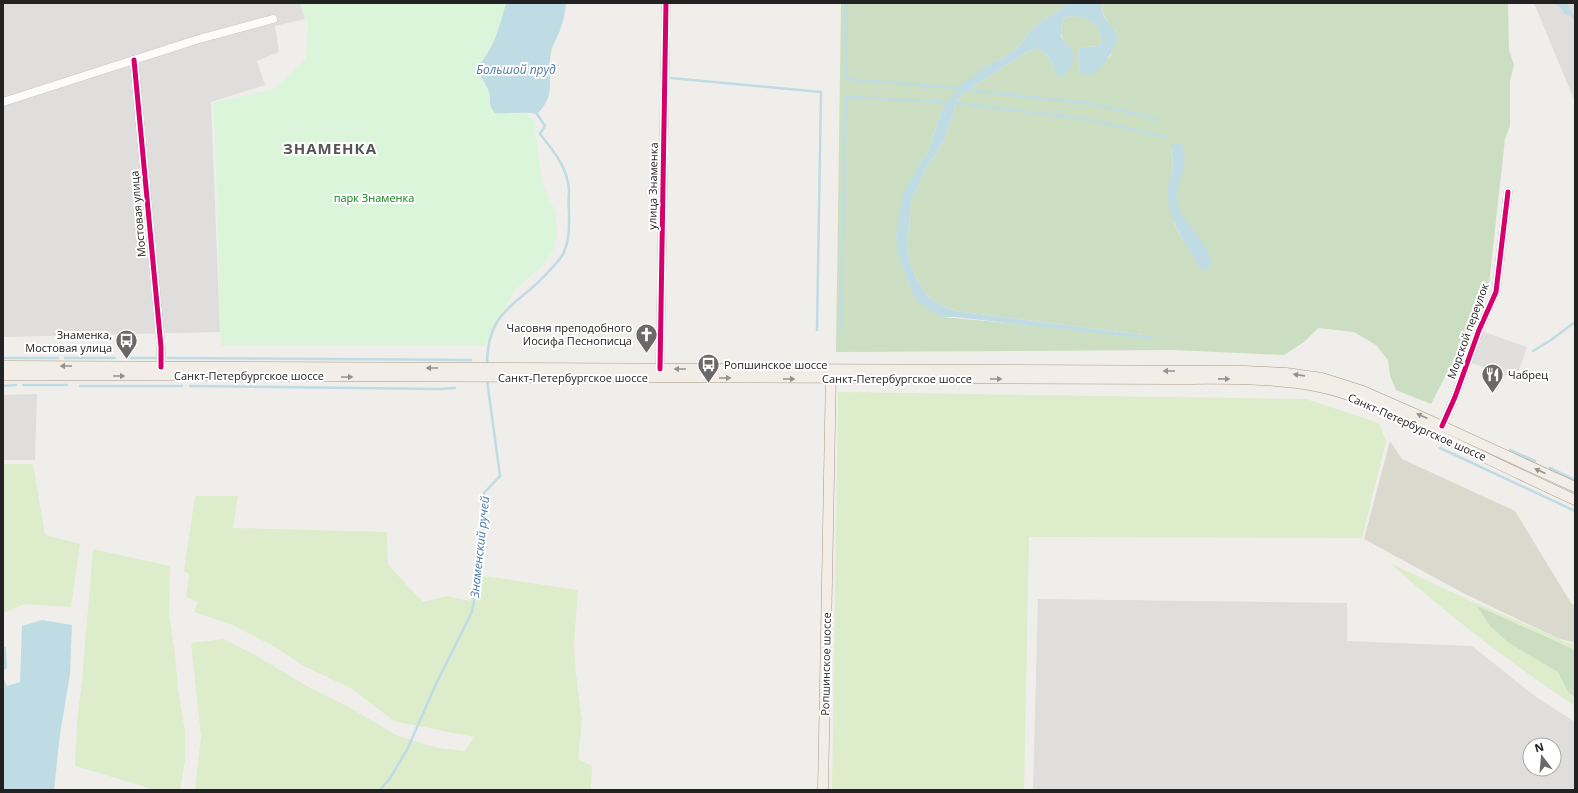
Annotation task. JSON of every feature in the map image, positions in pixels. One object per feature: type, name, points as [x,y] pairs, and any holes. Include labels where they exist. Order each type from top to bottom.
[{"type":"main road","name":"Санкт-Петербургское шоссе","points":[[3,366],[161,367],[471,373]]},
{"type":"main road","name":"Санкт-Петербургское шоссе","points":[[504,373],[660,369],[831,374],[1244,380],[1286,382],[1341,392],[1384,409],[1575,500]]},
{"type":"main road","name":"Санкт-Петербургское шоссе","points":[[3,375],[471,373],[831,374],[1244,371],[1286,373],[1322,378],[1364,391],[1575,487]]},
{"type":"main road","name":"Ропшинское шоссе","points":[[823,790],[831,374]]},
{"type":"street","name":"улица Знаменка","points":[[660,369],[666,3]]},
{"type":"street","points":[[3,102],[199,39],[273,20]]},
{"type":"street","name":"Мостовая улица","points":[[134,60],[161,347],[161,367]]},
{"type":"street","name":"Морской переулок","points":[[1442,426],[1455,397],[1479,330],[1496,292],[1508,192]]},
{"type":"shaded area","points":[[3,3],[300,3],[305,19],[275,26],[279,52],[257,61],[265,85],[211,102],[220,332],[3,337]]},
{"type":"shaded area","points":[[1534,3],[1575,3],[1575,102],[1573,97]]},
{"type":"shaded area","points":[[1479,330],[1527,347],[1516,379],[1467,361]]},
{"type":"shaded area","points":[[37,394],[35,460],[3,460],[3,395]]},
{"type":"shaded area","points":[[1390,441],[1402,459],[1515,511],[1571,603],[1575,606],[1575,643],[1558,638],[1463,593],[1364,539]]},
{"type":"shaded area","points":[[1038,599],[1347,603],[1347,641],[1472,646],[1536,697],[1575,722],[1575,790],[1033,790]]},
{"type":"green space","name":"парк Знаменка","points":[[301,3],[506,3],[496,36],[484,59],[478,66],[478,72],[489,92],[489,105],[511,114],[525,112],[534,122],[542,183],[556,213],[557,235],[553,251],[544,264],[515,290],[492,328],[485,346],[221,346],[214,103],[274,89],[306,59],[308,24]]},
{"type":"green space","points":[[841,3],[1069,3],[1035,26],[1016,49],[999,60],[984,67],[941,111],[929,150],[914,176],[896,234],[906,275],[910,287],[942,317],[1151,336],[955,311],[936,302],[926,294],[915,275],[907,248],[911,202],[925,170],[945,138],[956,103],[963,93],[1022,55],[1034,49],[1039,49],[1045,53],[1050,59],[1053,67],[1065,42],[1061,30],[1064,18],[1071,16],[1077,16],[1090,20],[1099,30],[1101,36],[1101,44],[1097,46],[1080,48],[1078,59],[1080,73],[1107,59],[1111,55],[1116,32],[1104,15],[1102,7],[1103,3],[1508,3],[1509,50],[1514,65],[1510,81],[1510,126],[1505,139],[1488,292],[1431,404],[1396,390],[1390,376],[1388,360],[1376,345],[1354,332],[1318,328],[1304,342],[1284,355],[1173,350],[836,352]],"holes":[[[1176,143],[1180,143],[1184,156],[1177,185],[1176,199],[1180,213],[1184,220],[1208,252],[1203,270],[1174,223],[1171,176],[1173,165],[1171,151]]]},
{"type":"green space","points":[[838,392],[1306,399],[1379,423],[1386,441],[1362,538],[1029,537],[1024,790],[832,790]]},
{"type":"green space","points":[[3,464],[33,464],[45,535],[80,544],[71,607],[24,604],[3,613]]},
{"type":"green space","points":[[195,496],[238,496],[233,528],[387,532],[388,565],[423,602],[446,596],[470,601],[484,576],[578,590],[574,645],[582,720],[578,759],[592,766],[591,790],[195,790],[201,736],[191,643],[224,639],[253,654],[310,688],[347,706],[398,736],[438,748],[465,751],[474,737],[394,721],[352,689],[304,666],[277,648],[230,624],[194,612],[198,602],[186,597],[189,574],[184,571]]},
{"type":"green space","points":[[93,549],[170,566],[169,613],[178,690],[185,731],[185,760],[180,790],[156,790],[75,766],[77,722]]},
{"type":"green space","points":[[1390,563],[1462,597],[1569,643],[1575,644],[1575,706],[1480,638]]},
{"type":"green space","points":[[1477,606],[1575,650],[1575,697],[1569,693],[1558,672],[1509,643],[1491,627]]},
{"type":"water","name":"Большой пруд","points":[[506,3],[566,3],[563,21],[551,53],[549,93],[543,107],[537,114],[495,113],[490,104],[488,88],[478,70],[478,66],[484,59],[496,36]]},
{"type":"water","points":[[1069,3],[1103,3],[1103,14],[1105,19],[1115,30],[1117,39],[1108,58],[1095,73],[1080,73],[1078,59],[1080,48],[1097,46],[1101,44],[1099,30],[1090,21],[1084,18],[1064,18],[1061,28],[1061,37],[1070,46],[1073,58],[1069,70],[1063,76],[1059,77],[1056,74],[1050,59],[1045,53],[1039,49],[1034,49],[1022,55],[963,93],[956,103],[945,138],[925,170],[911,202],[907,248],[908,254],[915,275],[926,294],[936,302],[955,311],[1151,336],[1151,339],[954,317],[942,317],[921,305],[915,297],[899,257],[896,234],[902,196],[929,150],[941,111],[957,88],[984,67],[999,60],[1016,49],[1035,26]]},
{"type":"water","points":[[1557,3],[1567,3],[1572,13],[1570,16],[1565,14]]},
{"type":"water","points":[[1176,143],[1180,143],[1184,151],[1185,159],[1177,193],[1177,201],[1183,216],[1209,254],[1211,262],[1210,267],[1207,270],[1200,268],[1184,242],[1175,225],[1169,206],[1168,188],[1173,165],[1172,147]]},
{"type":"water","points":[[42,620],[72,625],[70,674],[60,734],[54,790],[3,790],[3,677],[7,686],[20,682],[22,626]]},
{"type":"water","points":[[3,647],[6,647],[7,668],[3,671]]},
{"type":"waterway","points":[[847,3],[846,79],[957,88]]},
{"type":"waterway","points":[[1571,14],[1575,18]]},
{"type":"waterway","points":[[671,78],[821,92],[817,330]]},
{"type":"waterway","points":[[968,90],[1094,104],[1157,119]]},
{"type":"waterway","points":[[841,331],[846,97],[947,102]]},
{"type":"waterway","points":[[956,103],[1086,119],[1166,137]]},
{"type":"waterway","name":"Знаменский ручей","points":[[487,365],[488,346],[499,319],[507,309],[539,281],[558,261],[566,247],[569,232],[569,190],[566,174],[550,146],[540,134],[545,126],[537,114]]},
{"type":"waterway","points":[[1533,351],[1575,322]]},
{"type":"waterway","points":[[3,358],[58,358]]},
{"type":"waterway","points":[[65,358],[115,358]]},
{"type":"waterway","points":[[131,358],[156,358]]},
{"type":"waterway","points":[[168,358],[471,360]]},
{"type":"waterway","name":"Знаменский ручей","points":[[380,790],[390,778],[407,750],[436,684],[472,612],[483,537],[484,493],[500,476],[487,380]]},
{"type":"waterway","points":[[3,386],[16,385]]},
{"type":"waterway","points":[[23,385],[67,385]]},
{"type":"waterway","points":[[80,386],[182,386]]},
{"type":"waterway","points":[[190,386],[455,388]]},
{"type":"waterway","points":[[1440,448],[1575,511]]},
{"type":"waterway","points":[[1510,450],[1535,461]]},
{"type":"waterway","points":[[1550,468],[1575,480]]},
{"type":"cycle path","points":[[660,369],[666,3]]},
{"type":"cycle path","points":[[134,60],[161,347],[161,367]]},
{"type":"cycle path","points":[[1442,426],[1455,397],[1479,330],[1496,292],[1508,192]]},
{"type":"place","name":"Часовня преподобного Иосифа Песнописца","points":[[647,354]]},
{"type":"place","name":"Знаменка, Мостовая улица","points":[[127,360]]},
{"type":"place","name":"Ропшинское шоссе","points":[[708,384]]},
{"type":"place","name":"Чабрец","points":[[1493,394]]},
{"type":"district","name":"ЗНАМЕНКА","points":[[330,149]]}]
